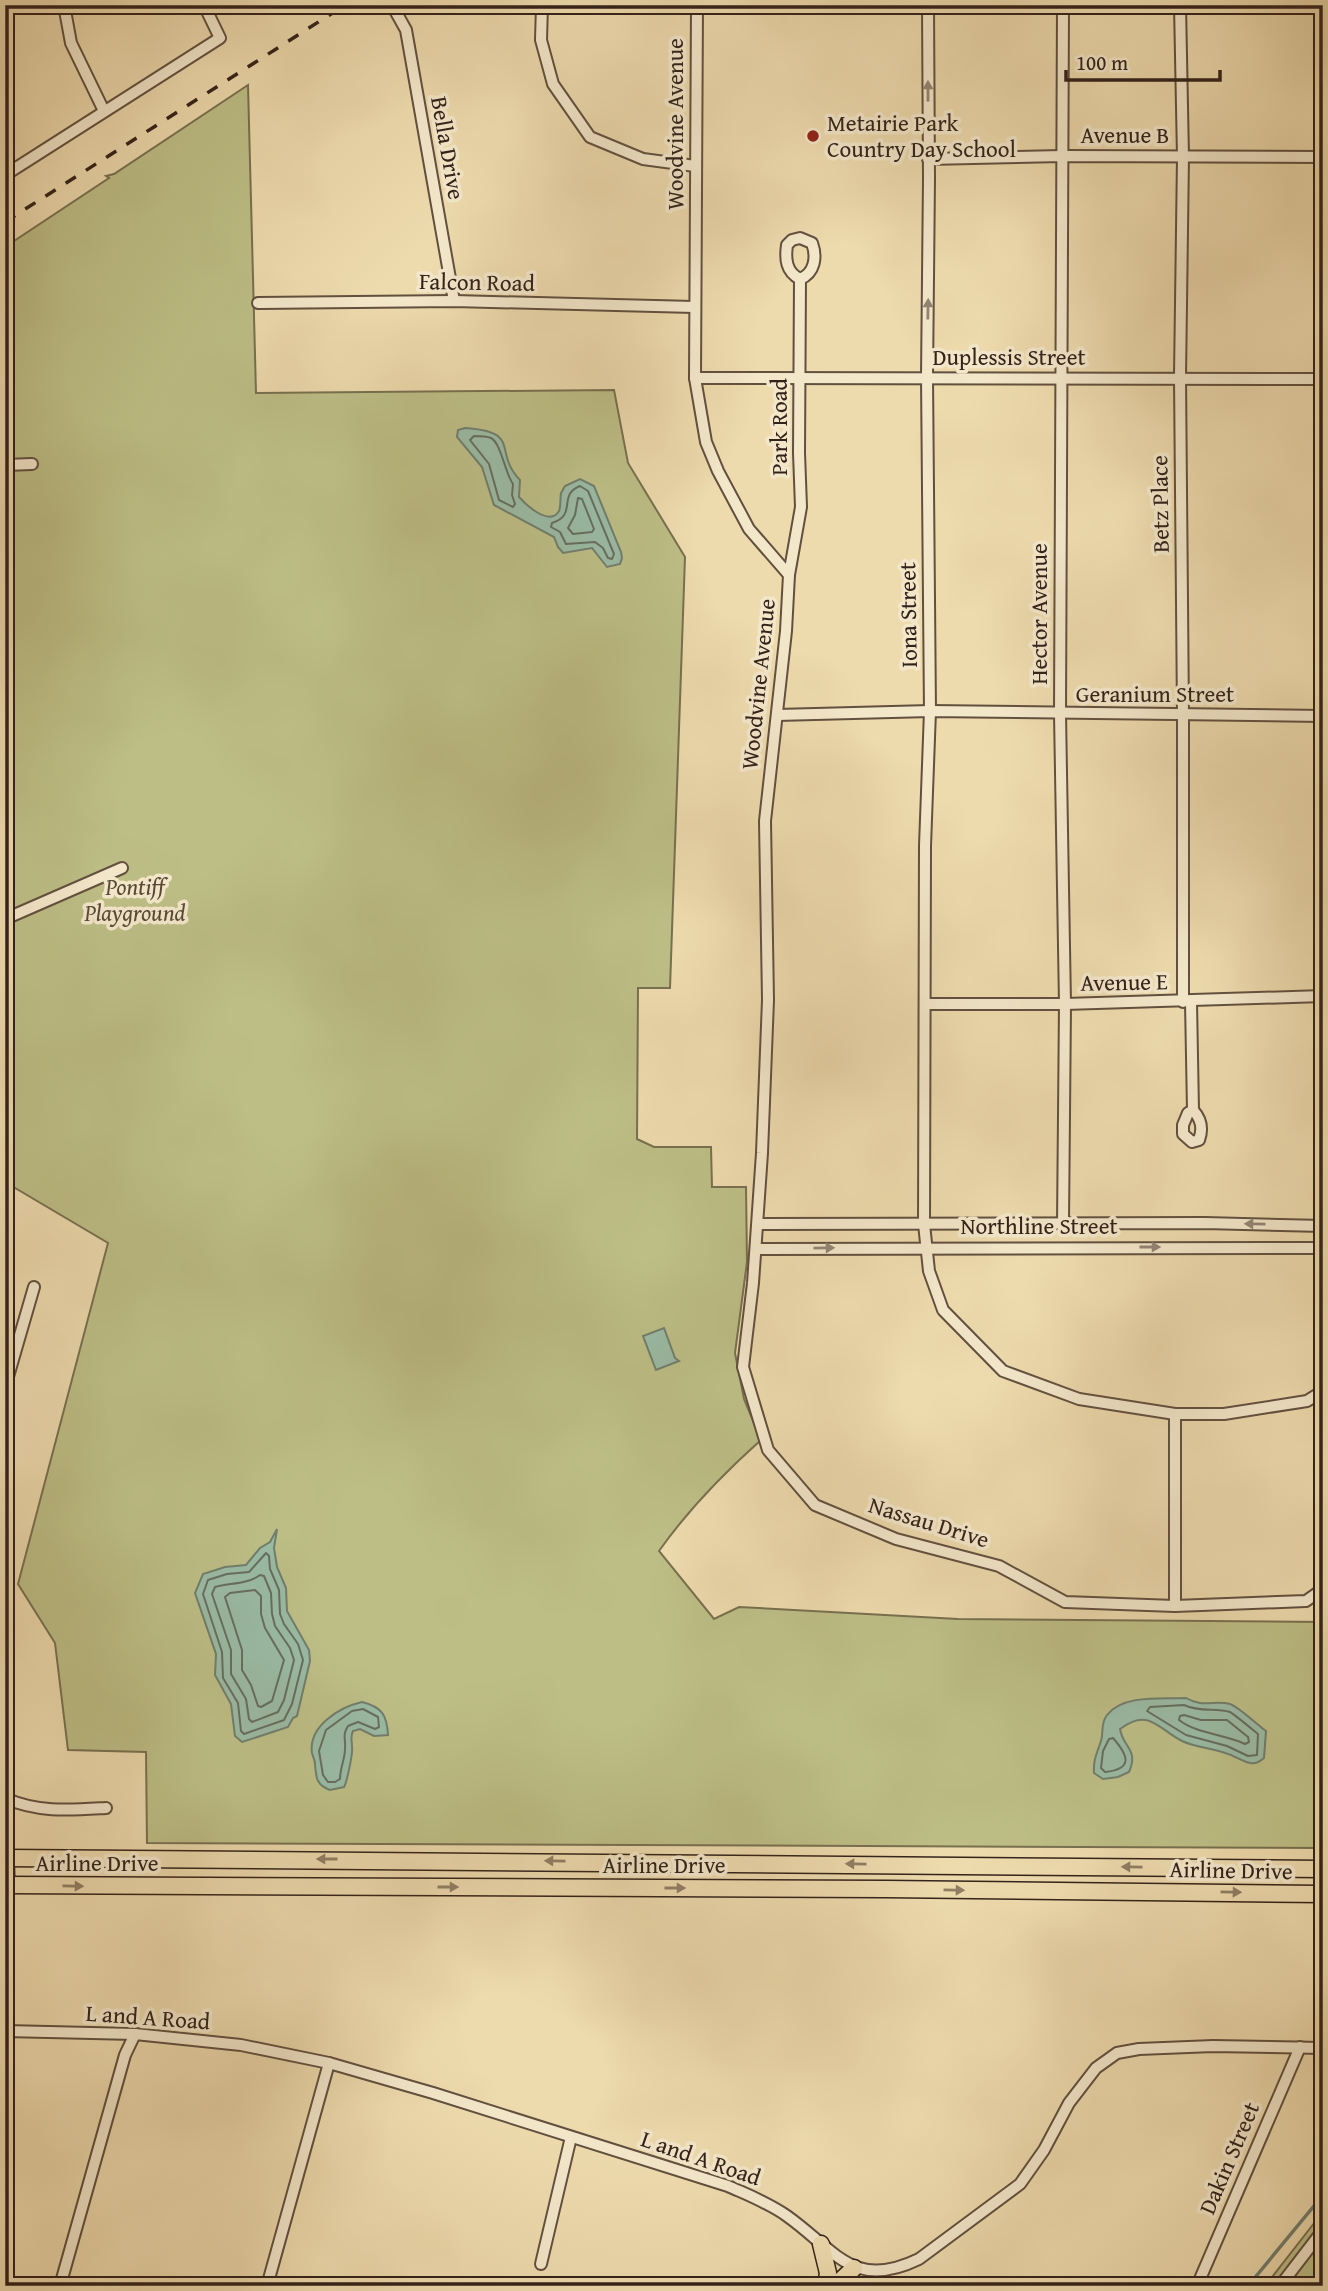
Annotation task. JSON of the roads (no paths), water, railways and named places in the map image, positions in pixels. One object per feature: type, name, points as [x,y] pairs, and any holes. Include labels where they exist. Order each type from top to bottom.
[{"type":"highway","name":"Airline Drive","points":[[6,1856],[1323,1868]]},
{"type":"highway","points":[[186,1859],[187,1886]]},
{"type":"highway","points":[[407,1860],[409,1887]]},
{"type":"highway","points":[[886,1864],[886,1889]]},
{"type":"highway","name":"Airline Drive","points":[[7,1885],[1323,1894]]},
{"type":"highway","points":[[821,2244],[828,2273],[826,2286]]},
{"type":"highway","points":[[835,2286],[854,2268]]},
{"type":"street","points":[[64,5],[71,43],[104,111]]},
{"type":"street","points":[[5,175],[220,38],[204,5]]},
{"type":"street","points":[[542,5],[541,40],[553,84],[590,137],[643,159],[695,166]]},
{"type":"street","name":"Woodvine Avenue","points":[[697,5],[695,378],[706,442],[718,471],[749,529],[789,575],[786,631],[765,821],[768,1000],[758,1224]]},
{"type":"street","name":"Iona Street","points":[[928,5],[930,711],[925,846],[924,1224],[929,1271],[943,1310],[1003,1371],[1079,1399],[1175,1414],[1238,1412],[1307,1401],[1323,1391]]},
{"type":"street","name":"Hector Avenue","points":[[1063,5],[1060,714],[1066,1004],[1063,1223]]},
{"type":"street","name":"Betz Place","points":[[1180,5],[1183,157],[1180,377],[1183,714],[1187,1002],[1194,1111]]},
{"type":"street","name":"Bella Drive","points":[[393,6],[406,30],[454,301]]},
{"type":"street","name":"Avenue B","points":[[928,159],[1062,156],[1321,158]]},
{"type":"street","points":[[1321,158],[1323,271]]},
{"type":"street","name":"Park Road","points":[[789,575],[801,506],[800,278]]},
{"type":"street","name":"Falcon Road","points":[[258,303],[454,301],[694,307]]},
{"type":"street","name":"Duplessis Street","points":[[695,378],[1323,379]]},
{"type":"street","points":[[5,465],[32,464]]},
{"type":"street","name":"Geranium Street","points":[[776,715],[930,711],[1323,716]]},
{"type":"street","points":[[5,919],[122,868]]},
{"type":"street","name":"Avenue E","points":[[926,1004],[1187,1002],[1323,996]]},
{"type":"street","name":"Northline Street","points":[[758,1224],[1323,1226]]},
{"type":"street","name":"Nassau Drive","points":[[758,1224],[743,1367],[768,1450],[815,1505],[896,1539],[999,1566],[1065,1602],[1175,1606],[1306,1601],[1323,1589]]},
{"type":"street","name":"Northline Street","points":[[756,1249],[1323,1248]]},
{"type":"street","points":[[5,1387],[34,1287]]},
{"type":"street","points":[[1175,1414],[1175,1606]]},
{"type":"street","points":[[5,1798],[21,1805],[58,1811],[106,1808]]},
{"type":"street","points":[[6,1856],[7,1885]]},
{"type":"street","name":"L and A Road","points":[[5,2031],[135,2034],[241,2045],[329,2063],[434,2093],[728,2186],[759,2199],[787,2216],[838,2259],[854,2268]]},
{"type":"street","points":[[60,2286],[118,2080],[135,2034]]},
{"type":"street","points":[[854,2268],[874,2272],[901,2269],[919,2259],[1020,2184],[1044,2150],[1069,2103],[1096,2068],[1117,2053],[1139,2049],[1213,2046],[1323,2048]]},
{"type":"street","name":"Dakin Street","points":[[1197,2286],[1300,2048]]},
{"type":"street","points":[[267,2286],[329,2063]]},
{"type":"street","points":[[541,2264],[571,2137]]},
{"type":"street","points":[[1280,2286],[1323,2230]]},
{"type":"water","points":[[458,430],[483,430],[501,439],[512,470],[520,480],[519,497],[544,516],[550,517],[559,511],[561,493],[565,486],[580,479],[594,486],[621,552],[620,564],[607,567],[592,548],[563,553],[554,537],[494,505],[482,467],[457,437]]},
{"type":"water","points":[[664,1328],[675,1358],[679,1361],[656,1370],[643,1336]]},
{"type":"water","points":[[277,1529],[274,1548],[277,1567],[286,1588],[287,1611],[309,1650],[310,1661],[297,1716],[288,1727],[242,1742],[235,1736],[231,1704],[215,1675],[216,1654],[195,1593],[203,1574],[225,1567],[246,1565],[260,1548],[270,1542]]},
{"type":"water","points":[[1186,1698],[1198,1703],[1233,1705],[1266,1731],[1264,1758],[1256,1763],[1248,1763],[1222,1752],[1188,1744],[1153,1722],[1139,1720],[1120,1729],[1131,1753],[1132,1764],[1129,1772],[1103,1779],[1094,1773],[1104,1722],[1114,1708],[1144,1699]]},
{"type":"water","points":[[362,1702],[379,1709],[386,1722],[388,1735],[374,1736],[360,1729],[353,1731],[352,1755],[344,1787],[330,1790],[322,1786],[316,1777],[312,1753],[315,1734],[335,1713]]},
{"type":"waterway","points":[[1248,2286],[1323,2195]]},
{"type":"railway","points":[[5,222],[345,5]]},
{"type":"place","name":"Metairie Park Country Day School","points":[[813,136]]},
{"type":"park label","name":"Pontiff Playground","points":[[135,900]]}]
